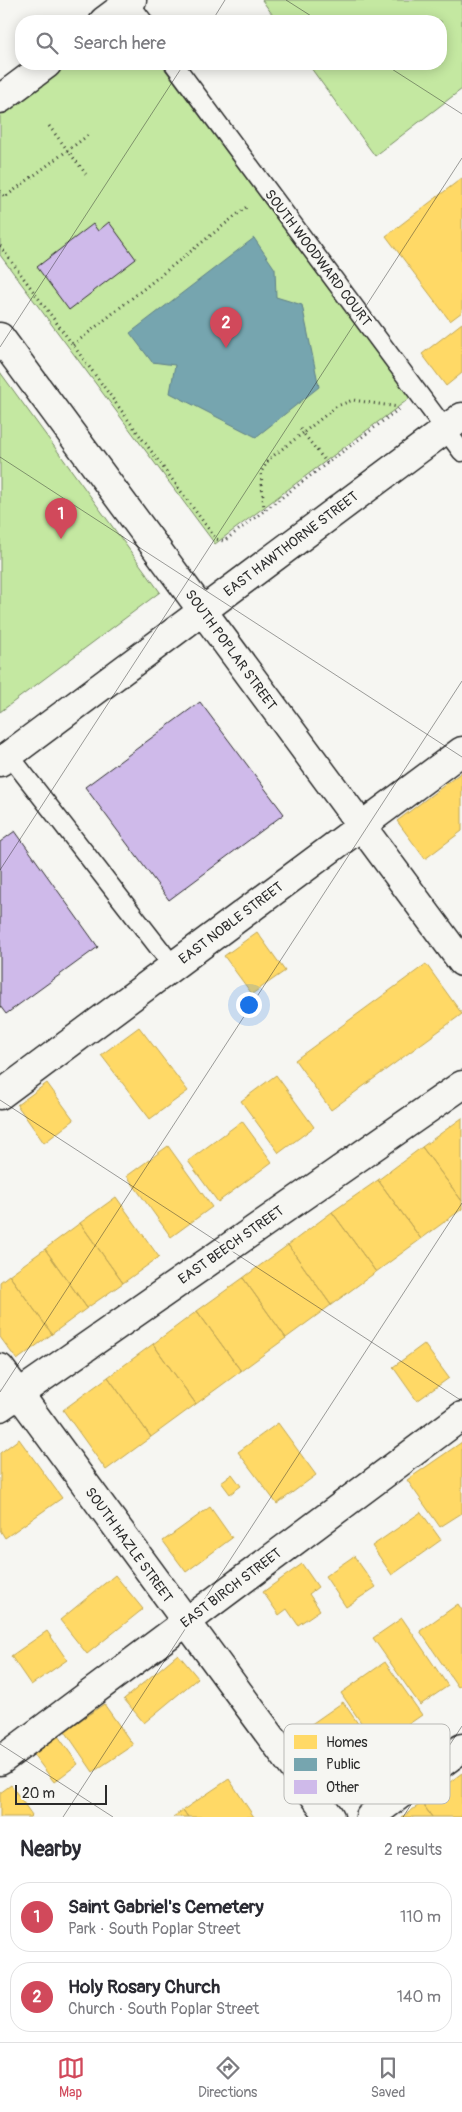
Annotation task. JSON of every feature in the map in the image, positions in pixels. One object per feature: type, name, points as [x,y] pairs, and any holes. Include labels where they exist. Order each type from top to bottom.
[{"type":"street","points":[[116,15],[133,6]]},
{"type":"street","points":[[0,99],[39,70]]},
{"type":"street","name":"SOUTH POPLAR STREET","points":[[0,337],[462,962]]},
{"type":"street","name":"EAST HAWTHORNE STREET","points":[[5,758],[454,423]]},
{"type":"street","name":"EAST NOBLE STREET","points":[[0,1095],[462,751]]},
{"type":"street","name":"EAST BEECH STREET","points":[[9,1400],[462,1085]]},
{"type":"street","name":"SOUTH HAZLE STREET","points":[[0,1368],[9,1400],[186,1622],[284,1755]]},
{"type":"street","name":"EAST BIRCH STREET","points":[[0,1761],[462,1416]]},
{"type":"street","points":[[450,1757],[462,1748]]},
{"type":"street","name":"SOUTH HAZLE STREET","points":[[320,1804],[330,1817]]},
{"type":"street","points":[[370,1817],[387,1804]]},
{"type":"lane","name":"SOUTH WOODWARD COURT","points":[[179,70],[454,423],[462,452]]},
{"type":"lane","points":[[5,758],[173,966]]},
{"type":"path","points":[[49,126],[86,174]]},
{"type":"path","points":[[0,191],[5,197],[91,132]]},
{"type":"path","points":[[73,344],[255,200]]},
{"type":"path","points":[[0,246],[216,539],[224,541],[264,511],[328,463],[401,408],[354,400],[337,406],[269,459],[261,472],[264,511]]},
{"type":"path","points":[[298,426],[328,463]]},
{"type":"green space","points":[[262,0],[462,0],[462,89],[375,156],[312,70],[447,70],[447,15],[273,15]]},
{"type":"green space","points":[[55,70],[165,70],[410,398],[215,544],[0,255],[0,111]]},
{"type":"green space","points":[[0,372],[160,592],[0,712]]},
{"type":"building: Homes","points":[[462,178],[462,312],[450,321],[386,236]]},
{"type":"building: Homes","points":[[462,323],[462,373],[446,386],[422,354]]},
{"type":"building: Homes","points":[[462,772],[462,831],[425,859],[397,821]]},
{"type":"building: Homes","points":[[257,932],[285,971],[252,994],[224,956]]},
{"type":"building: Homes","points":[[426,964],[462,1014],[331,1110],[295,1060]]},
{"type":"building: Homes","points":[[139,1027],[188,1091],[150,1119],[101,1055]]},
{"type":"building: Homes","points":[[276,1075],[314,1127],[279,1153],[241,1101]]},
{"type":"building: Homes","points":[[47,1083],[74,1120],[44,1143],[17,1105]]},
{"type":"building: Homes","points":[[462,1118],[462,1201],[422,1147]]},
{"type":"building: Homes","points":[[242,1121],[272,1162],[218,1202],[188,1161]]},
{"type":"building: Homes","points":[[168,1146],[212,1207],[171,1237],[127,1176]]},
{"type":"building: Homes","points":[[422,1147],[462,1201],[462,1209],[421,1239],[378,1180]]},
{"type":"building: Homes","points":[[378,1180],[421,1239],[376,1272],[332,1212]]},
{"type":"building: Homes","points":[[116,1197],[159,1257],[123,1283],[80,1223]]},
{"type":"building: Homes","points":[[332,1212],[376,1272],[331,1305],[288,1245]]},
{"type":"building: Homes","points":[[80,1223],[123,1283],[87,1308],[45,1249]]},
{"type":"building: Homes","points":[[288,1245],[331,1305],[286,1338],[243,1278]]},
{"type":"building: Homes","points":[[45,1249],[87,1308],[52,1334],[9,1275]]},
{"type":"building: Homes","points":[[9,1275],[52,1334],[17,1360],[0,1337],[0,1282]]},
{"type":"building: Homes","points":[[243,1278],[286,1338],[241,1371],[197,1311]]},
{"type":"building: Homes","points":[[197,1311],[241,1371],[196,1404],[153,1344]]},
{"type":"building: Homes","points":[[153,1344],[196,1404],[151,1437],[108,1377]]},
{"type":"building: Homes","points":[[424,1344],[449,1378],[417,1401],[393,1367]]},
{"type":"building: Homes","points":[[108,1377],[151,1437],[106,1470],[63,1410]]},
{"type":"building: Homes","points":[[278,1423],[316,1475],[277,1504],[238,1452]]},
{"type":"building: Homes","points":[[19,1439],[62,1498],[5,1538],[0,1530],[0,1453]]},
{"type":"building: Homes","points":[[462,1442],[462,1513],[440,1527],[407,1480]]},
{"type":"building: Homes","points":[[232,1474],[241,1486],[230,1494],[221,1482]]},
{"type":"building: Homes","points":[[210,1507],[232,1538],[186,1572],[163,1541]]},
{"type":"building: Homes","points":[[421,1512],[441,1540],[392,1575],[372,1546]]},
{"type":"building: Homes","points":[[354,1556],[376,1587],[346,1607],[325,1576]]},
{"type":"building: Homes","points":[[302,1564],[318,1587],[309,1594],[320,1610],[298,1625],[287,1609],[279,1615],[263,1592]]},
{"type":"building: Homes","points":[[115,1575],[143,1609],[87,1654],[60,1620]]},
{"type":"building: Homes","points":[[458,1604],[462,1610],[462,1684],[458,1687],[420,1631]]},
{"type":"building: Homes","points":[[402,1618],[448,1686],[420,1705],[373,1638]]},
{"type":"building: Homes","points":[[47,1631],[67,1660],[31,1685],[11,1656]]},
{"type":"building: Homes","points":[[178,1654],[198,1678],[144,1723],[124,1699]]},
{"type":"building: Homes","points":[[385,1662],[422,1715],[409,1724],[362,1724],[341,1693]]},
{"type":"building: Homes","points":[[343,1702],[358,1724],[311,1724]]},
{"type":"building: Homes","points":[[104,1704],[133,1745],[93,1772],[65,1731]]},
{"type":"building: Homes","points":[[58,1736],[78,1764],[54,1782],[33,1754]]},
{"type":"building: Homes","points":[[462,1773],[462,1817],[432,1817],[423,1804],[450,1804],[450,1782]]},
{"type":"building: Homes","points":[[229,1779],[254,1817],[188,1817],[183,1810]]},
{"type":"building: Homes","points":[[11,1785],[32,1815],[30,1817],[0,1817],[0,1793]]},
{"type":"building: Homes","points":[[423,1804],[432,1817],[402,1817]]},
{"type":"building: Homes","points":[[183,1810],[188,1817],[173,1817]]},
{"type":"building: Public","points":[[254,238],[275,269],[276,297],[302,305],[319,387],[256,437],[170,393],[175,365],[152,362],[130,333]]},
{"type":"building: Other","points":[[109,222],[136,259],[69,310],[37,267],[93,224],[98,231]]},
{"type":"building: Other","points":[[200,702],[284,814],[169,900],[85,787]]},
{"type":"building: Other","points":[[15,831],[98,947],[6,1014],[0,1006],[0,842]]},
{"type":"place","name":"Holy Rosary Church","points":[[226,348]]},
{"type":"place","name":"Saint Gabriel's Cemetery","points":[[61,539]]}]
